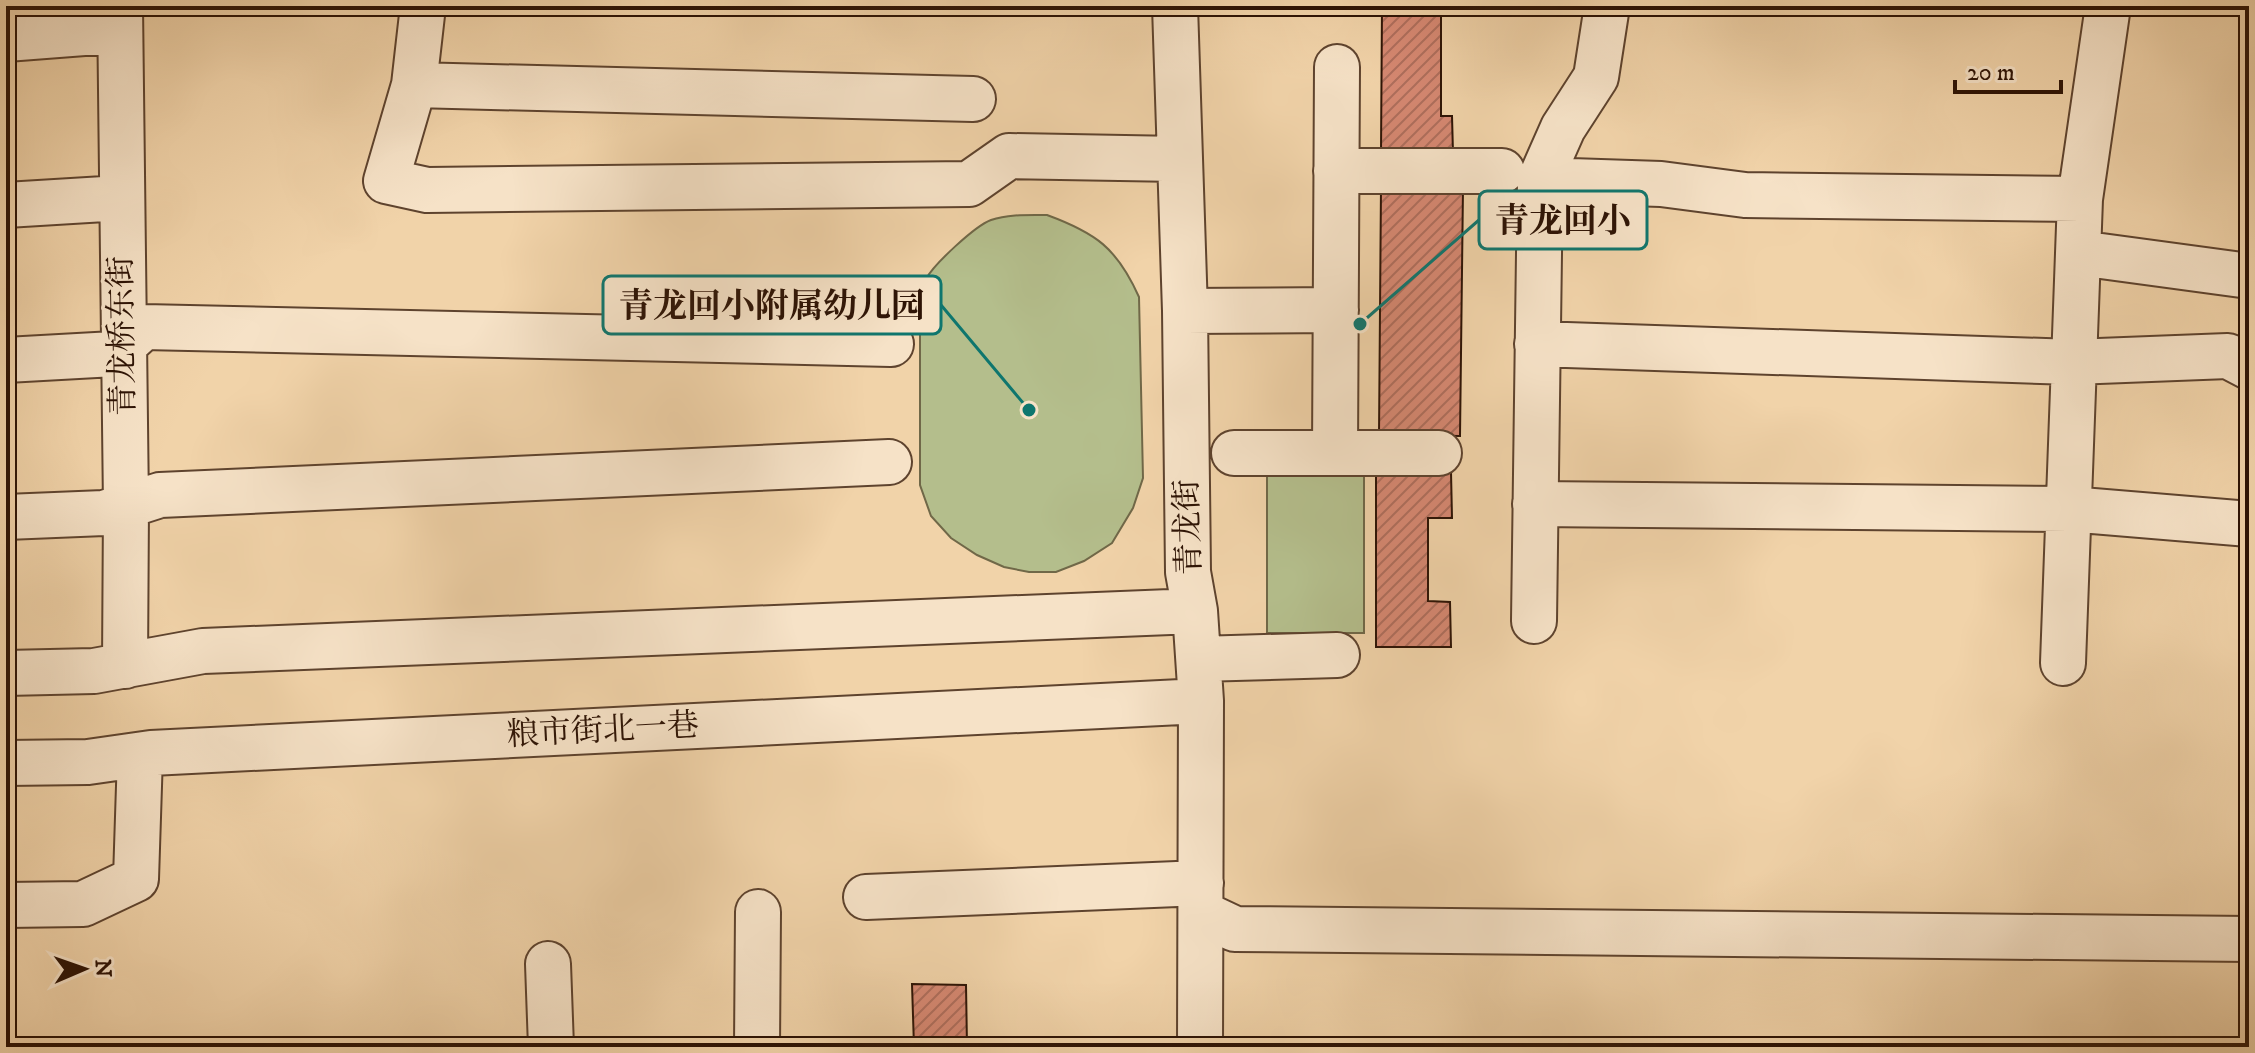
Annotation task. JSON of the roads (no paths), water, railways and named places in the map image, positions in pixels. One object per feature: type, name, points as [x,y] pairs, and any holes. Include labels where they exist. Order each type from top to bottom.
[{"type":"street","points":[[423,6],[414,85],[386,181],[427,190],[969,184],[1009,156],[1179,159]]},
{"type":"street","name":"青龙街","points":[[1175,6],[1185,311],[1188,572],[1195,611],[1200,680],[1200,1047]]},
{"type":"street","points":[[1534,621],[1537,344],[1521,176],[1563,128],[1596,77],[1607,6]]},
{"type":"street","points":[[2063,663],[2080,199],[2108,6]]},
{"type":"street","points":[[6,39],[84,33],[120,19]]},
{"type":"street","name":"青龙桥东街","points":[[120,19],[125,666]]},
{"type":"street","points":[[1335,453],[1337,67]]},
{"type":"street","points":[[414,85],[973,99]]},
{"type":"street","points":[[1336,171],[1661,184],[1745,195],[2080,199]]},
{"type":"street","points":[[6,205],[121,198]]},
{"type":"street","points":[[2079,253],[2249,276]]},
{"type":"street","points":[[1185,311],[1336,310]]},
{"type":"street","points":[[6,360],[114,354],[144,327],[891,344]]},
{"type":"street","points":[[1537,344],[2073,362],[2228,356],[2249,367]]},
{"type":"street","points":[[1234,453],[1439,453]]},
{"type":"street","points":[[6,517],[104,513],[160,495],[889,462]]},
{"type":"street","points":[[1535,504],[2069,509],[2249,524]]},
{"type":"street","points":[[6,673],[94,671],[203,651],[1195,611]]},
{"type":"street","name":"粮市街北一巷","points":[[6,763],[88,762],[140,755],[1200,680],[1337,655]]},
{"type":"street","points":[[6,905],[83,904],[136,879],[140,755]]},
{"type":"street","points":[[866,897],[1201,898],[1235,929],[2249,939]]},
{"type":"street","points":[[757,1047],[758,912]]},
{"type":"street","points":[[548,964],[551,1047]]},
{"type":"place","name":"青龙回小","points":[[1360,324]]},
{"type":"place","name":"青龙回小附属幼儿园","points":[[1029,410]]}]
